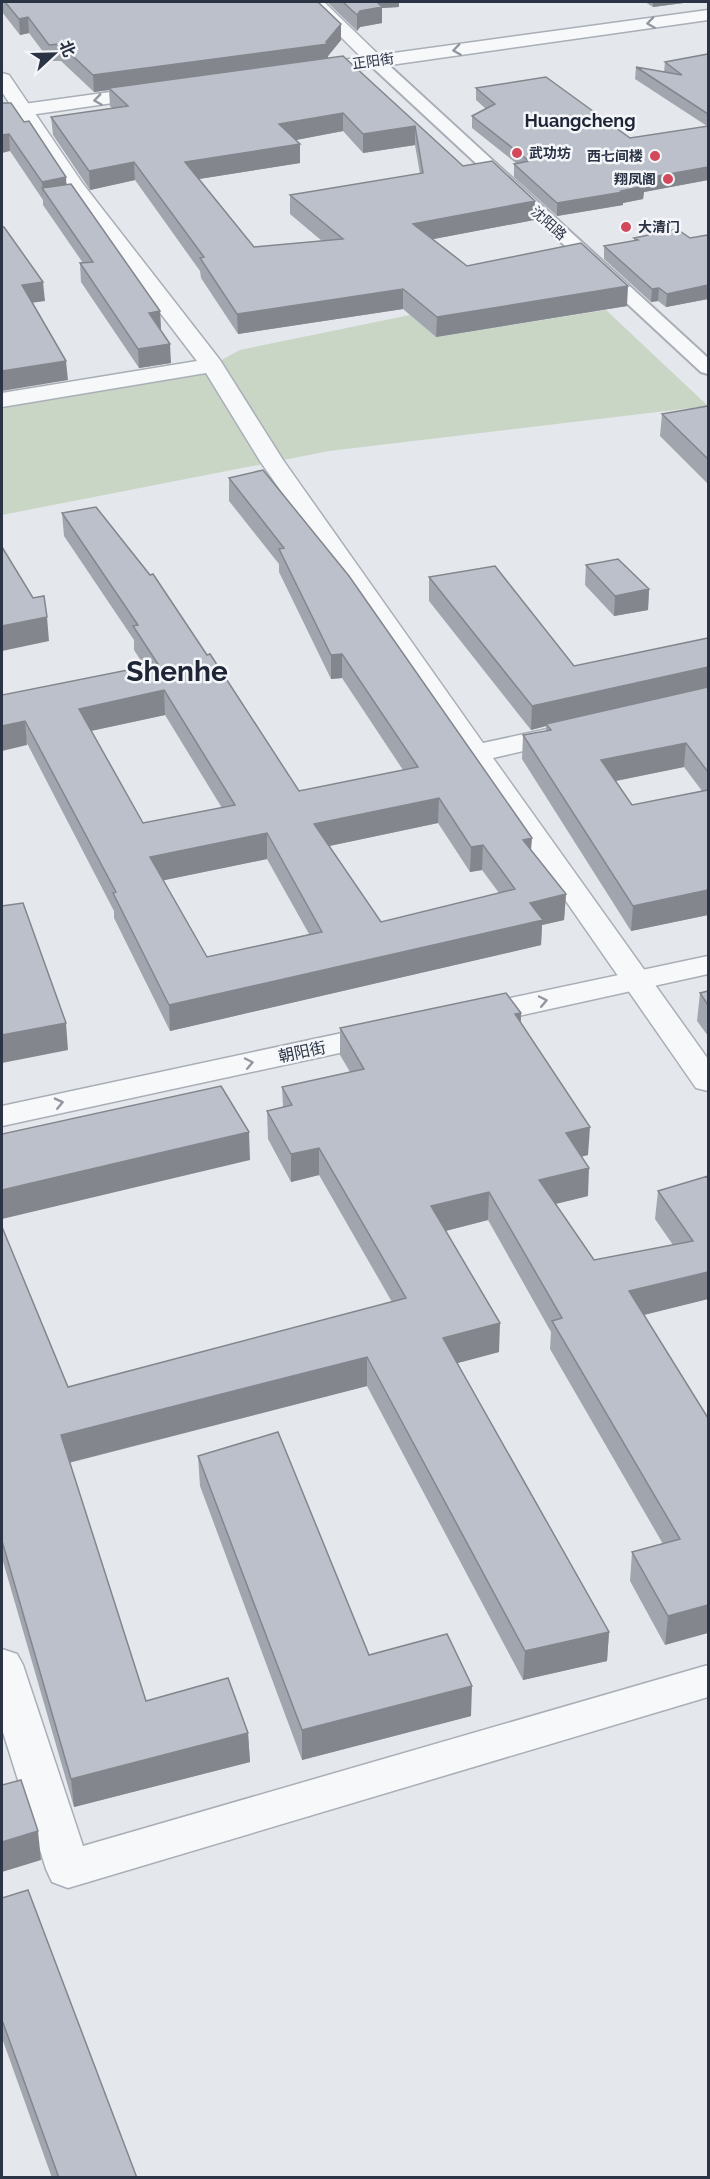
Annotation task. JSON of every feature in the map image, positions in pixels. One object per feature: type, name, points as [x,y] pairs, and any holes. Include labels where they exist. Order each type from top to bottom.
[{"type":"street","name":"沈阳路","points":[[314,2],[708,368]]},
{"type":"street","name":"正阳街","points":[[292,73],[708,15]]},
{"type":"street","points":[[2,79],[12,112],[75,188],[212,365],[272,461],[635,981],[708,1081]]},
{"type":"street","points":[[12,112],[175,89]]},
{"type":"street","points":[[2,400],[212,365]]},
{"type":"street","points":[[478,753],[593,727]]},
{"type":"street","name":"朝阳街","points":[[2,1116],[708,965]]},
{"type":"street","points":[[2,1665],[68,1869],[708,1681]]},
{"type":"green space","points":[[606,310],[708,406],[329,451],[2,515],[2,400],[212,365],[240,350],[410,315],[436,337]]},
{"type":"building","points":[[5,2],[318,2],[341,24],[326,42],[328,44],[93,75],[60,44],[49,45],[28,17],[19,19]]},
{"type":"building","points":[[343,2],[377,2],[382,7],[360,11],[357,15]]},
{"type":"building","points":[[708,54],[708,114],[636,67],[682,75],[665,62]]},
{"type":"building","points":[[343,56],[463,166],[492,161],[535,201],[413,224],[467,266],[581,243],[628,286],[437,317],[403,289],[237,314],[200,258],[204,257],[134,162],[89,171],[51,117],[128,106],[109,88]],"holes":[[[343,113],[363,134],[415,126],[423,173],[290,195],[343,239],[254,247],[185,162],[300,144],[279,124]]]},
{"type":"building","points":[[546,77],[630,138],[708,126],[708,167],[636,180],[644,186],[621,191],[623,192],[557,203],[514,164],[529,161],[472,116],[495,104],[476,88]]},
{"type":"building","points":[[2,103],[11,103],[24,122],[29,121],[66,177],[42,182],[9,134],[2,135]]},
{"type":"building","points":[[71,184],[160,311],[149,313],[170,344],[138,349],[80,263],[93,262],[42,188]]},
{"type":"building","points":[[2,227],[43,282],[22,285],[66,361],[2,371]]},
{"type":"building","points":[[677,229],[690,238],[708,235],[708,285],[667,294],[659,288],[652,289],[604,246],[638,240],[634,238]]},
{"type":"building","points":[[708,406],[708,459],[662,414]]},
{"type":"building","points":[[263,470],[349,576],[532,838],[523,840],[566,894],[530,903],[543,920],[169,1005],[113,893],[116,892],[25,721],[2,726],[2,695],[158,664],[133,626],[138,625],[62,513],[96,507],[150,575],[153,574],[207,655],[210,654],[299,791],[418,767],[342,654],[331,655],[279,549],[284,548],[229,478]],"holes":[[[164,690],[235,805],[143,823],[79,709]],[[439,798],[471,847],[483,845],[515,889],[381,922],[314,824]],[[267,833],[322,932],[207,957],[150,857]]]},
{"type":"building","points":[[2,547],[33,598],[44,596],[47,617],[2,626]]},
{"type":"building","points":[[618,559],[649,589],[615,596],[586,565]]},
{"type":"building","points":[[495,566],[574,666],[708,638],[708,667],[532,706],[429,577]]},
{"type":"building","points":[[708,687],[708,772],[686,743],[601,760],[632,805],[708,790],[708,890],[633,906],[523,735],[551,730],[546,724]]},
{"type":"building","points":[[23,903],[66,1023],[2,1035],[2,906]]},
{"type":"building","points":[[708,991],[708,1005],[700,993]]},
{"type":"building","points":[[506,993],[521,1013],[515,1014],[590,1127],[566,1133],[589,1168],[539,1180],[594,1260],[693,1241],[658,1191],[708,1176],[708,1272],[629,1291],[708,1418],[708,1605],[668,1616],[632,1552],[680,1539],[552,1321],[562,1318],[489,1192],[431,1206],[500,1323],[443,1338],[609,1632],[525,1651],[367,1357],[61,1435],[146,1701],[228,1678],[248,1733],[71,1779],[2,1541],[2,1227],[68,1387],[406,1298],[319,1148],[291,1154],[267,1111],[292,1105],[282,1087],[364,1069],[340,1028]]},
{"type":"building","points":[[221,1086],[249,1132],[2,1190],[2,1134]]},
{"type":"building","points":[[278,1432],[369,1655],[447,1634],[472,1686],[302,1730],[198,1456]]},
{"type":"building","points":[[21,1780],[38,1831],[2,1842],[2,1785]]},
{"type":"building","points":[[28,1890],[137,2178],[59,2178],[2,2020],[2,1898]]},
{"type":"place","name":"武功坊","points":[[517,153]]},
{"type":"place","name":"西七间楼","points":[[655,156]]},
{"type":"place","name":"翔凤阁","points":[[668,179]]},
{"type":"place","name":"大清门","points":[[626,227]]},
{"type":"district","name":"Huangcheng","points":[[580,120]]},
{"type":"district","name":"Shenhe","points":[[177,671]]}]
